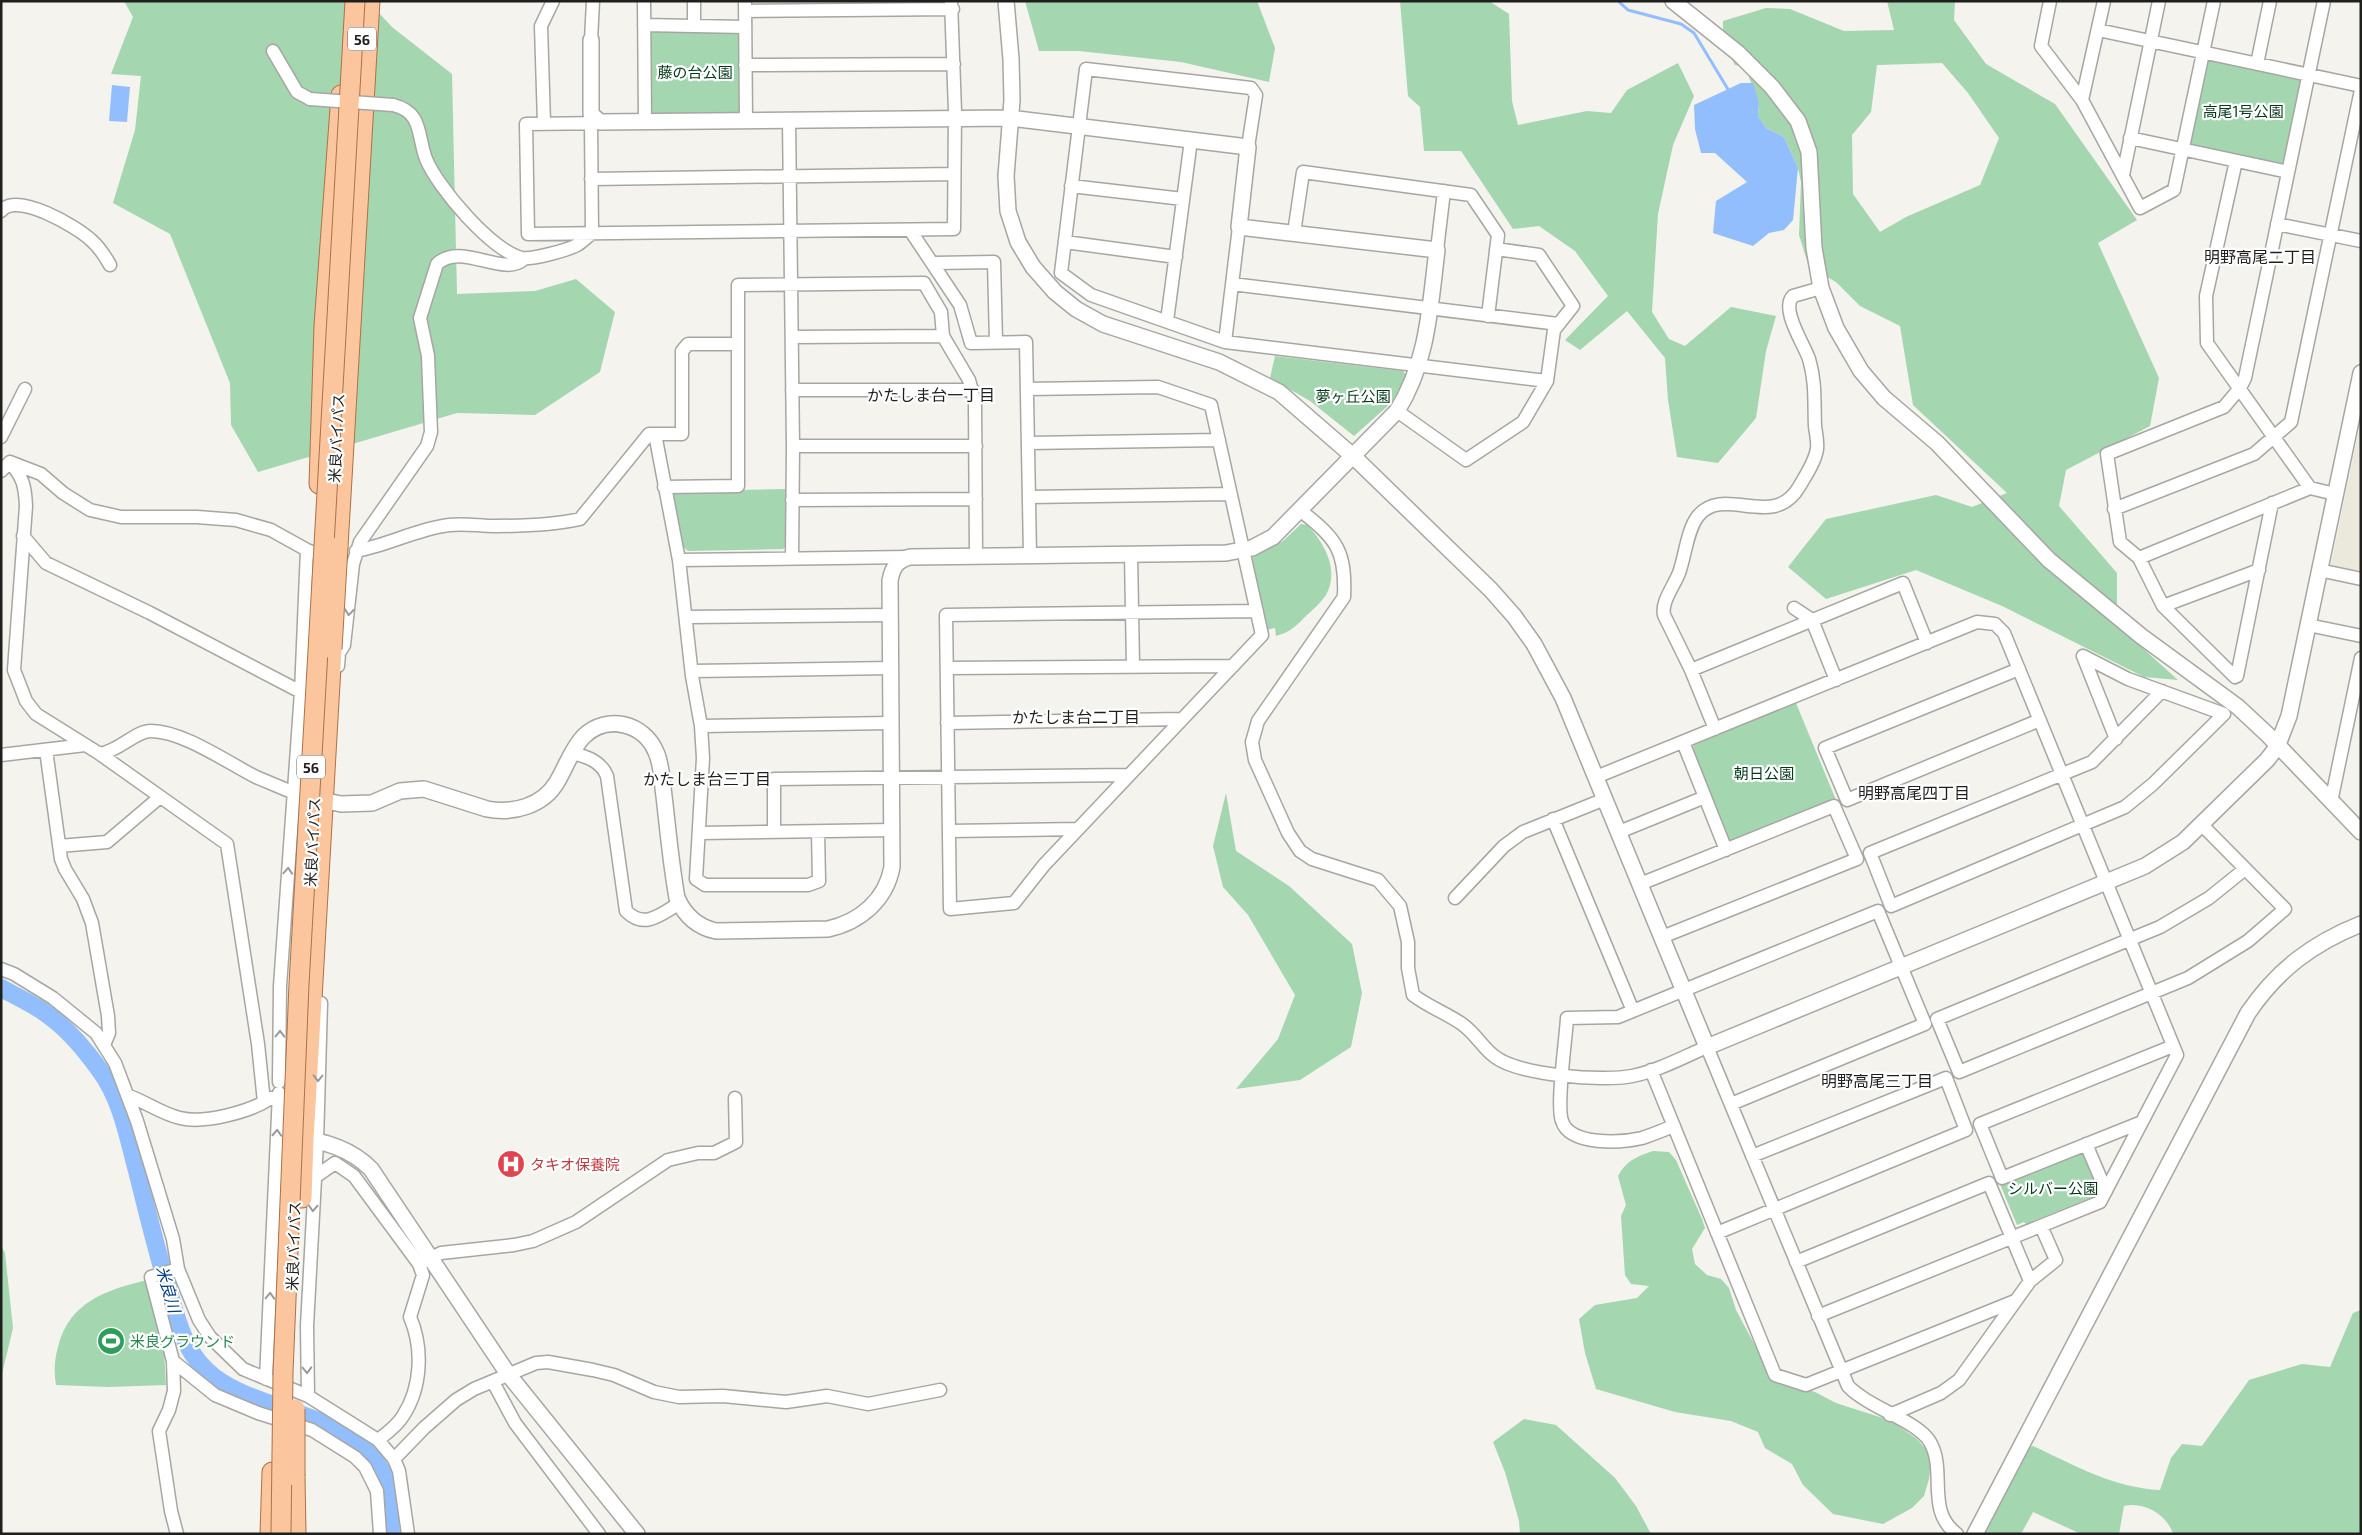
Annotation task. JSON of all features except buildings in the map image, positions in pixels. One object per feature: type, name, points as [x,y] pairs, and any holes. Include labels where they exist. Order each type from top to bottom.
[{"type":"main road","points":[[302,1139],[282,1086],[294,922],[298,795],[311,646],[312,544],[329,242],[350,1]]},
{"type":"main road","name":"米良バイパス","points":[[281,1534],[283,1373],[298,994],[355,1]]},
{"type":"main road","name":"米良バイパス","points":[[287,1534],[288,1367],[304,980],[365,1]]},
{"type":"main road","points":[[270,1534],[272,1472],[293,1198],[302,1139],[327,801],[332,649],[370,1]]},
{"type":"main road","points":[[293,1198],[296,1534]]},
{"type":"street","points":[[544,124],[541,26],[553,1]]},
{"type":"street","points":[[592,1],[591,114],[596,121],[607,122]]},
{"type":"street","points":[[644,1],[645,122]]},
{"type":"street","points":[[694,1],[694,25]]},
{"type":"street","points":[[1006,1],[1010,35],[1010,118],[1006,176],[1008,210],[1018,242],[1033,267],[1055,292],[1076,309],[1103,324],[1219,362],[1279,392],[1354,457],[1491,590],[1514,616],[1550,671],[1596,777],[1841,1372],[1848,1386],[1856,1394],[1918,1428],[1930,1441],[1936,1461],[1939,1507],[1949,1532]]},
{"type":"street","points":[[1673,1],[1738,53],[1772,87],[1798,121],[1809,152],[1814,248],[1821,288],[1836,328],[1846,348],[1884,398],[1937,443],[2064,574],[2141,636],[2238,707],[2268,735],[2277,747],[2361,832]]},
{"type":"street","points":[[2050,1],[2041,46],[2082,100],[2140,208],[2174,190],[2214,1]]},
{"type":"street","points":[[2082,100],[2104,1]]},
{"type":"street","points":[[2123,175],[2159,1]]},
{"type":"street","points":[[2257,64],[2270,1]]},
{"type":"street","points":[[2272,503],[2237,676],[2235,677],[2163,606],[2139,558],[2120,542],[2107,454],[2224,406],[2240,388],[2245,378],[2324,1]]},
{"type":"street","points":[[746,121],[745,6],[952,5],[954,64],[954,118],[954,229],[528,234],[526,124],[607,122],[746,121],[954,118],[1010,118],[1248,147]]},
{"type":"street","points":[[644,25],[745,27]]},
{"type":"street","points":[[2098,30],[2361,86]]},
{"type":"street","points":[[273,51],[297,92],[310,100],[393,105],[405,108],[414,116],[426,158],[439,183],[472,222],[496,244],[524,259]]},
{"type":"street","points":[[745,66],[954,64]]},
{"type":"street","points":[[1225,342],[1256,95],[1251,88],[1086,69],[1061,272],[1091,295],[1225,342],[1547,381]]},
{"type":"street","points":[[2114,509],[2254,454],[2291,422],[2361,90]]},
{"type":"street","points":[[789,120],[793,446],[792,558]]},
{"type":"street","points":[[591,123],[592,233]]},
{"type":"street","points":[[2130,138],[2288,172]]},
{"type":"street","points":[[1167,321],[1191,140]]},
{"type":"street","points":[[2236,161],[2206,296],[2207,343],[2310,488]]},
{"type":"street","points":[[1294,233],[1303,172],[1471,195],[1498,234],[1488,316]]},
{"type":"street","points":[[591,179],[954,174]]},
{"type":"street","points":[[1071,186],[1183,199]]},
{"type":"street","points":[[680,560],[1226,553],[1260,545],[1273,537],[1301,511],[1354,457],[1397,410],[1409,391],[1419,366],[1430,309],[1444,191]]},
{"type":"street","points":[[1,211],[4,207],[12,204],[46,213],[63,220],[92,241],[110,265]]},
{"type":"street","points":[[2277,224],[2361,241]]},
{"type":"street","points":[[1239,227],[1437,250]]},
{"type":"street","points":[[910,230],[935,263],[960,305],[972,343],[1026,342],[1030,555]]},
{"type":"street","points":[[327,801],[339,653],[344,645],[355,557],[374,519],[427,446],[432,432],[428,356],[420,318],[437,264],[443,258],[456,255],[504,264],[520,262],[524,259],[576,245],[592,233]]},
{"type":"street","points":[[1064,242],[1176,257]]},
{"type":"street","points":[[1397,410],[1466,460],[1523,422],[1547,381],[1554,330],[1573,306],[1539,255],[1496,249]]},
{"type":"street","points":[[935,263],[994,262],[996,342]]},
{"type":"street","points":[[664,487],[738,486],[738,285],[924,283],[941,312],[943,336],[973,390],[976,446],[976,556]]},
{"type":"street","points":[[1232,284],[1558,324]]},
{"type":"street","points":[[1715,729],[1691,670],[1663,612],[1686,551],[1693,524],[1704,510],[1713,506],[1768,508],[1784,504],[1798,490],[1817,448],[1815,383],[1809,357],[1791,320],[1789,304],[1793,296],[1821,288]]},
{"type":"street","points":[[792,337],[943,336]]},
{"type":"street","points":[[3,462],[42,474],[63,493],[90,510],[121,517],[198,517],[236,520],[355,557],[409,534],[449,525],[475,524],[496,526],[580,519],[649,434],[682,434],[682,351],[688,344],[738,344]]},
{"type":"street","points":[[1301,511],[1323,528],[1340,550],[1345,575],[1344,597],[1258,721],[1252,742],[1255,760],[1284,824],[1300,851],[1312,859],[1378,880],[1400,906],[1408,942],[1408,968],[1413,994],[1429,1007],[1452,1017],[1474,1033],[1494,1057],[1526,1070],[1562,1076],[1619,1078],[1651,1070],[2106,884],[2158,859],[2202,825],[2267,760],[2277,747],[2288,716],[2361,374]]},
{"type":"street","points":[[1027,389],[1158,387],[1211,405],[1230,494],[1257,611],[1262,635],[1044,865],[1014,903],[950,909],[946,615],[1257,611]]},
{"type":"street","points":[[1,437],[25,389]]},
{"type":"street","points":[[792,390],[973,390]]},
{"type":"street","points":[[655,434],[680,560],[692,671],[701,726],[703,758],[696,879],[705,885],[808,886],[818,882],[818,832]]},
{"type":"street","points":[[1028,443],[1219,440]]},
{"type":"street","points":[[793,446],[976,446]]},
{"type":"street","points":[[3,462],[21,475],[25,489],[26,506],[14,670],[26,701],[36,714],[100,754],[228,844],[258,1044],[264,1102]]},
{"type":"street","points":[[2139,558],[2310,488],[2335,494]]},
{"type":"street","points":[[1029,497],[1230,494]]},
{"type":"street","points":[[792,500],[976,499]]},
{"type":"street","points":[[23,536],[46,563],[150,613],[301,692]]},
{"type":"street","points":[[298,795],[301,692],[312,544]]},
{"type":"street","points":[[1131,554],[1133,666]]},
{"type":"street","points":[[100,754],[112,752],[138,734],[150,731],[163,732],[298,795],[340,804],[372,803],[416,788],[496,811],[520,809],[538,800],[556,784],[573,753],[586,735],[606,724],[621,724],[634,728],[651,741],[659,757],[676,890],[680,903],[695,923],[716,931],[828,929],[856,919],[870,908],[884,890],[892,867],[891,573],[898,562],[910,557]]},
{"type":"street","points":[[2163,606],[2259,570]]},
{"type":"street","points":[[2319,570],[2357,577]]},
{"type":"street","points":[[1691,670],[1903,583],[1926,643]]},
{"type":"street","points":[[1794,608],[1812,620],[1836,680]]},
{"type":"street","points":[[686,617],[890,615]]},
{"type":"street","points":[[1596,777],[1977,622],[1990,622],[2004,633],[2040,720],[2177,1055],[2100,1202],[1818,1316]]},
{"type":"street","points":[[2308,625],[2361,636]]},
{"type":"street","points":[[2116,739],[2083,656],[2128,679],[2162,691],[2224,714],[2134,800],[2112,814],[1891,906],[1870,853],[2092,762],[2116,739],[2162,691]]},
{"type":"street","points":[[2332,802],[2361,658]]},
{"type":"street","points":[[947,668],[1233,666]]},
{"type":"street","points":[[692,671],[891,668]]},
{"type":"street","points":[[2018,669],[1825,748],[1847,800],[2040,720]]},
{"type":"street","points":[[947,723],[1182,719]]},
{"type":"street","points":[[701,726],[891,723]]},
{"type":"street","points":[[1683,742],[1726,850]]},
{"type":"street","points":[[1,755],[85,745]]},
{"type":"street","points":[[46,750],[59,846],[64,869],[83,899],[92,923],[108,1016],[109,1033],[104,1045]]},
{"type":"street","points":[[573,753],[595,761],[604,769],[607,776],[626,911],[640,920],[650,920],[680,903]]},
{"type":"street","points":[[774,832],[774,779],[1129,775]]},
{"type":"street","points":[[59,846],[108,842],[160,797]]},
{"type":"street","points":[[1619,832],[1705,797]]},
{"type":"street","points":[[1455,898],[1504,846],[1523,832],[1605,799]]},
{"type":"street","points":[[1640,884],[1834,806],[1857,859],[1662,937]]},
{"type":"street","points":[[1553,819],[1633,1011]]},
{"type":"street","points":[[2202,825],[2285,909],[2248,941],[2214,963],[2151,994],[1959,1072],[1937,1019],[2130,941],[2180,917],[2209,898],[2245,869]]},
{"type":"street","points":[[949,830],[1078,829]]},
{"type":"street","points":[[700,833],[893,830]]},
{"type":"street","points":[[1674,1126],[1642,1138],[1623,1140],[1578,1138],[1567,1130],[1561,1120],[1562,1076],[1567,1018],[1618,1017],[1878,911],[1925,1024],[1731,1104]]},
{"type":"street","points":[[1975,1534],[2248,1013],[2270,984],[2297,957],[2323,941],[2361,924]]},
{"type":"street","points":[[1,969],[14,974],[53,998],[96,1033],[104,1045],[129,1096],[172,1239],[176,1269],[199,1320],[210,1337],[243,1369],[308,1396],[378,1440],[394,1459],[401,1478],[408,1534]]},
{"type":"street","points":[[2142,1122],[2002,1178],[1980,1124],[2173,1046]]},
{"type":"street","points":[[1651,1070],[1775,1375],[1806,1385],[2015,1301]]},
{"type":"street","points":[[1717,1233],[1966,1130],[1946,1078],[1752,1156]]},
{"type":"street","points":[[129,1096],[180,1118],[193,1120],[231,1114],[264,1102],[282,1086]]},
{"type":"street","points":[[266,1379],[282,1086]]},
{"type":"street","points":[[424,1262],[441,1253],[514,1245],[533,1240],[576,1222],[668,1160],[698,1153],[714,1153],[728,1147],[736,1142],[735,1098]]},
{"type":"street","points":[[302,1139],[315,1177],[307,1326],[308,1396]]},
{"type":"street","points":[[302,1139],[347,1151],[364,1162],[376,1176],[424,1262],[424,1275],[410,1317],[418,1341],[415,1386],[404,1416],[378,1440]]},
{"type":"street","points":[[2086,1144],[2106,1191]]},
{"type":"street","points":[[315,1177],[336,1163],[354,1176],[424,1262],[508,1374],[637,1534]]},
{"type":"street","points":[[1796,1262],[1989,1183],[2030,1281]]},
{"type":"street","points":[[1890,1414],[1941,1393],[1960,1380],[2030,1281],[2056,1260],[2040,1226]]},
{"type":"street","points":[[176,1269],[151,1277],[173,1361],[174,1391],[159,1431],[171,1511],[177,1534]]},
{"type":"street","points":[[173,1361],[215,1395],[258,1413],[312,1430],[355,1457],[365,1467],[377,1491],[380,1534]]},
{"type":"street","points":[[394,1459],[440,1413],[474,1389],[536,1363],[548,1362],[614,1375],[654,1392],[679,1397],[723,1396],[786,1402],[827,1396],[868,1404],[940,1390]]},
{"type":"street","points":[[493,1382],[515,1423],[599,1534]]},
{"type":"shaded area","points":[[2361,420],[2361,570],[2351,572],[2333,569],[2331,564]]},
{"type":"green space","points":[[124,1],[368,1],[392,27],[452,74],[457,294],[535,291],[576,279],[615,312],[600,372],[535,415],[457,413],[258,472],[231,425],[230,383],[170,234],[113,203],[135,130],[141,76],[111,74],[133,17]]},
{"type":"green space","points":[[1025,1],[1257,1],[1275,48],[1269,82],[1181,62],[1079,51],[1039,51]]},
{"type":"green space","points":[[1400,1],[1489,1],[1509,14],[1512,101],[1518,125],[1587,111],[1611,113],[1627,90],[1678,63],[1694,96],[1673,145],[1658,214],[1652,312],[1669,339],[1685,346],[1731,307],[1776,316],[1766,351],[1756,418],[1718,463],[1677,457],[1668,400],[1665,358],[1627,311],[1580,350],[1565,340],[1608,296],[1575,251],[1539,226],[1513,229],[1461,151],[1424,151],[1420,107],[1408,96]]},
{"type":"green space","points":[[1887,1],[1955,1],[1954,20],[1986,64],[2055,104],[2137,220],[2098,243],[2159,378],[2150,426],[2066,470],[2059,506],[2117,573],[2117,625],[2178,680],[2144,677],[2002,606],[1916,570],[1826,599],[1788,567],[1826,519],[1936,495],[1972,507],[2007,493],[1913,405],[1900,326],[1860,306],[1836,282],[1809,267],[1799,235],[1801,182],[1798,168],[1784,137],[1766,128],[1758,116],[1759,103],[1745,67],[1735,65],[1723,44],[1723,21],[1766,8],[1790,9],[1844,31],[1894,30]],"holes":[[[1942,63],[1968,93],[1999,138],[1980,185],[1906,217],[1880,232],[1853,194],[1852,135],[1871,112],[1877,65]]]},
{"type":"green space","name":"藤の台公園","points":[[654,29],[741,30],[741,110],[736,114],[653,116],[649,111],[649,35]]},
{"type":"green space","name":"高尾1号公園","points":[[2210,58],[2301,77],[2302,80],[2285,164],[2282,166],[2192,147],[2189,143],[2206,60]]},
{"type":"green space","name":"夢ヶ丘公園","points":[[1275,356],[1403,371],[1407,376],[1391,403],[1354,436],[1310,401],[1270,378]]},
{"type":"green space","points":[[787,489],[788,544],[783,549],[688,551],[682,546],[671,497],[676,491]]},
{"type":"green space","points":[[1301,524],[1307,525],[1324,548],[1331,566],[1330,586],[1322,600],[1300,622],[1290,630],[1276,636],[1275,628],[1266,630],[1250,563],[1254,556],[1283,541]]},
{"type":"green space","name":"朝日公園","points":[[1796,703],[1836,800],[1727,844],[1691,752],[1694,745]]},
{"type":"green space","points":[[1226,793],[1236,851],[1289,886],[1352,944],[1362,993],[1351,1047],[1300,1080],[1236,1089],[1278,1039],[1295,995],[1248,915],[1223,887],[1213,846]]},
{"type":"green space","name":"シルバー公園","points":[[2085,1149],[2100,1187],[2092,1197],[2026,1224],[2024,1222],[2017,1225],[2000,1184]]},
{"type":"green space","points":[[1653,1151],[1669,1152],[1676,1160],[1702,1219],[1705,1228],[1692,1249],[1695,1264],[1707,1275],[1721,1279],[1729,1288],[1736,1310],[1765,1364],[1780,1381],[1815,1392],[1836,1403],[1889,1420],[1916,1438],[1925,1448],[1931,1460],[1929,1479],[1924,1496],[1912,1508],[1883,1524],[1833,1514],[1803,1485],[1792,1464],[1765,1448],[1758,1432],[1731,1421],[1675,1412],[1596,1389],[1585,1353],[1579,1319],[1595,1305],[1637,1298],[1649,1286],[1631,1284],[1625,1275],[1621,1216],[1626,1205],[1618,1176],[1632,1160]]},
{"type":"green space","points":[[1,1246],[5,1253],[13,1328],[1,1378]]},
{"type":"green space","name":"米良グラウンド","points":[[147,1280],[164,1351],[166,1385],[108,1387],[56,1385],[55,1366],[57,1352],[63,1332],[71,1319],[91,1300],[117,1288]]},
{"type":"green space","points":[[2361,1310],[2361,1534],[2173,1534],[2160,1515],[2146,1507],[2131,1505],[2124,1506],[2119,1534],[2081,1534],[2033,1512],[2021,1534],[1979,1534],[2024,1450],[2033,1446],[2079,1468],[2110,1480],[2127,1485],[2160,1490],[2171,1458],[2182,1444],[2202,1446],[2249,1380],[2302,1364],[2330,1367],[2353,1313]]},
{"type":"green space","points":[[1524,1419],[1556,1425],[1615,1478],[1636,1506],[1651,1534],[1520,1534],[1519,1521],[1505,1472],[1493,1442]]},
{"type":"water","points":[[1741,83],[1753,83],[1759,103],[1758,116],[1766,128],[1784,137],[1798,168],[1793,220],[1784,230],[1769,233],[1753,246],[1713,233],[1716,201],[1747,182],[1715,153],[1701,153],[1695,129],[1694,105]]},
{"type":"water","points":[[112,85],[130,87],[127,122],[109,121]]},
{"type":"waterway","points":[[1618,1],[1628,10],[1681,24],[1694,33],[1729,91]]},
{"type":"waterway","name":"米良川","points":[[1,988],[41,1010],[65,1029],[107,1080],[127,1131],[177,1320],[186,1342],[197,1361],[225,1384],[249,1396],[327,1425],[350,1438],[370,1455],[387,1484],[390,1498],[391,1534]]},
{"type":"place","name":"タキオ保養院","points":[[511,1164]]},
{"type":"place","name":"米良グラウンド","points":[[111,1341]]},
{"type":"district","name":"明野高尾二丁目","points":[[2260,256]]},
{"type":"district","name":"かたしま台一丁目","points":[[931,394]]},
{"type":"district","name":"かたしま台二丁目","points":[[1076,716]]},
{"type":"district","name":"かたしま台三丁目","points":[[707,778]]},
{"type":"district","name":"明野高尾四丁目","points":[[1914,792]]},
{"type":"district","name":"明野高尾三丁目","points":[[1877,1080]]}]
